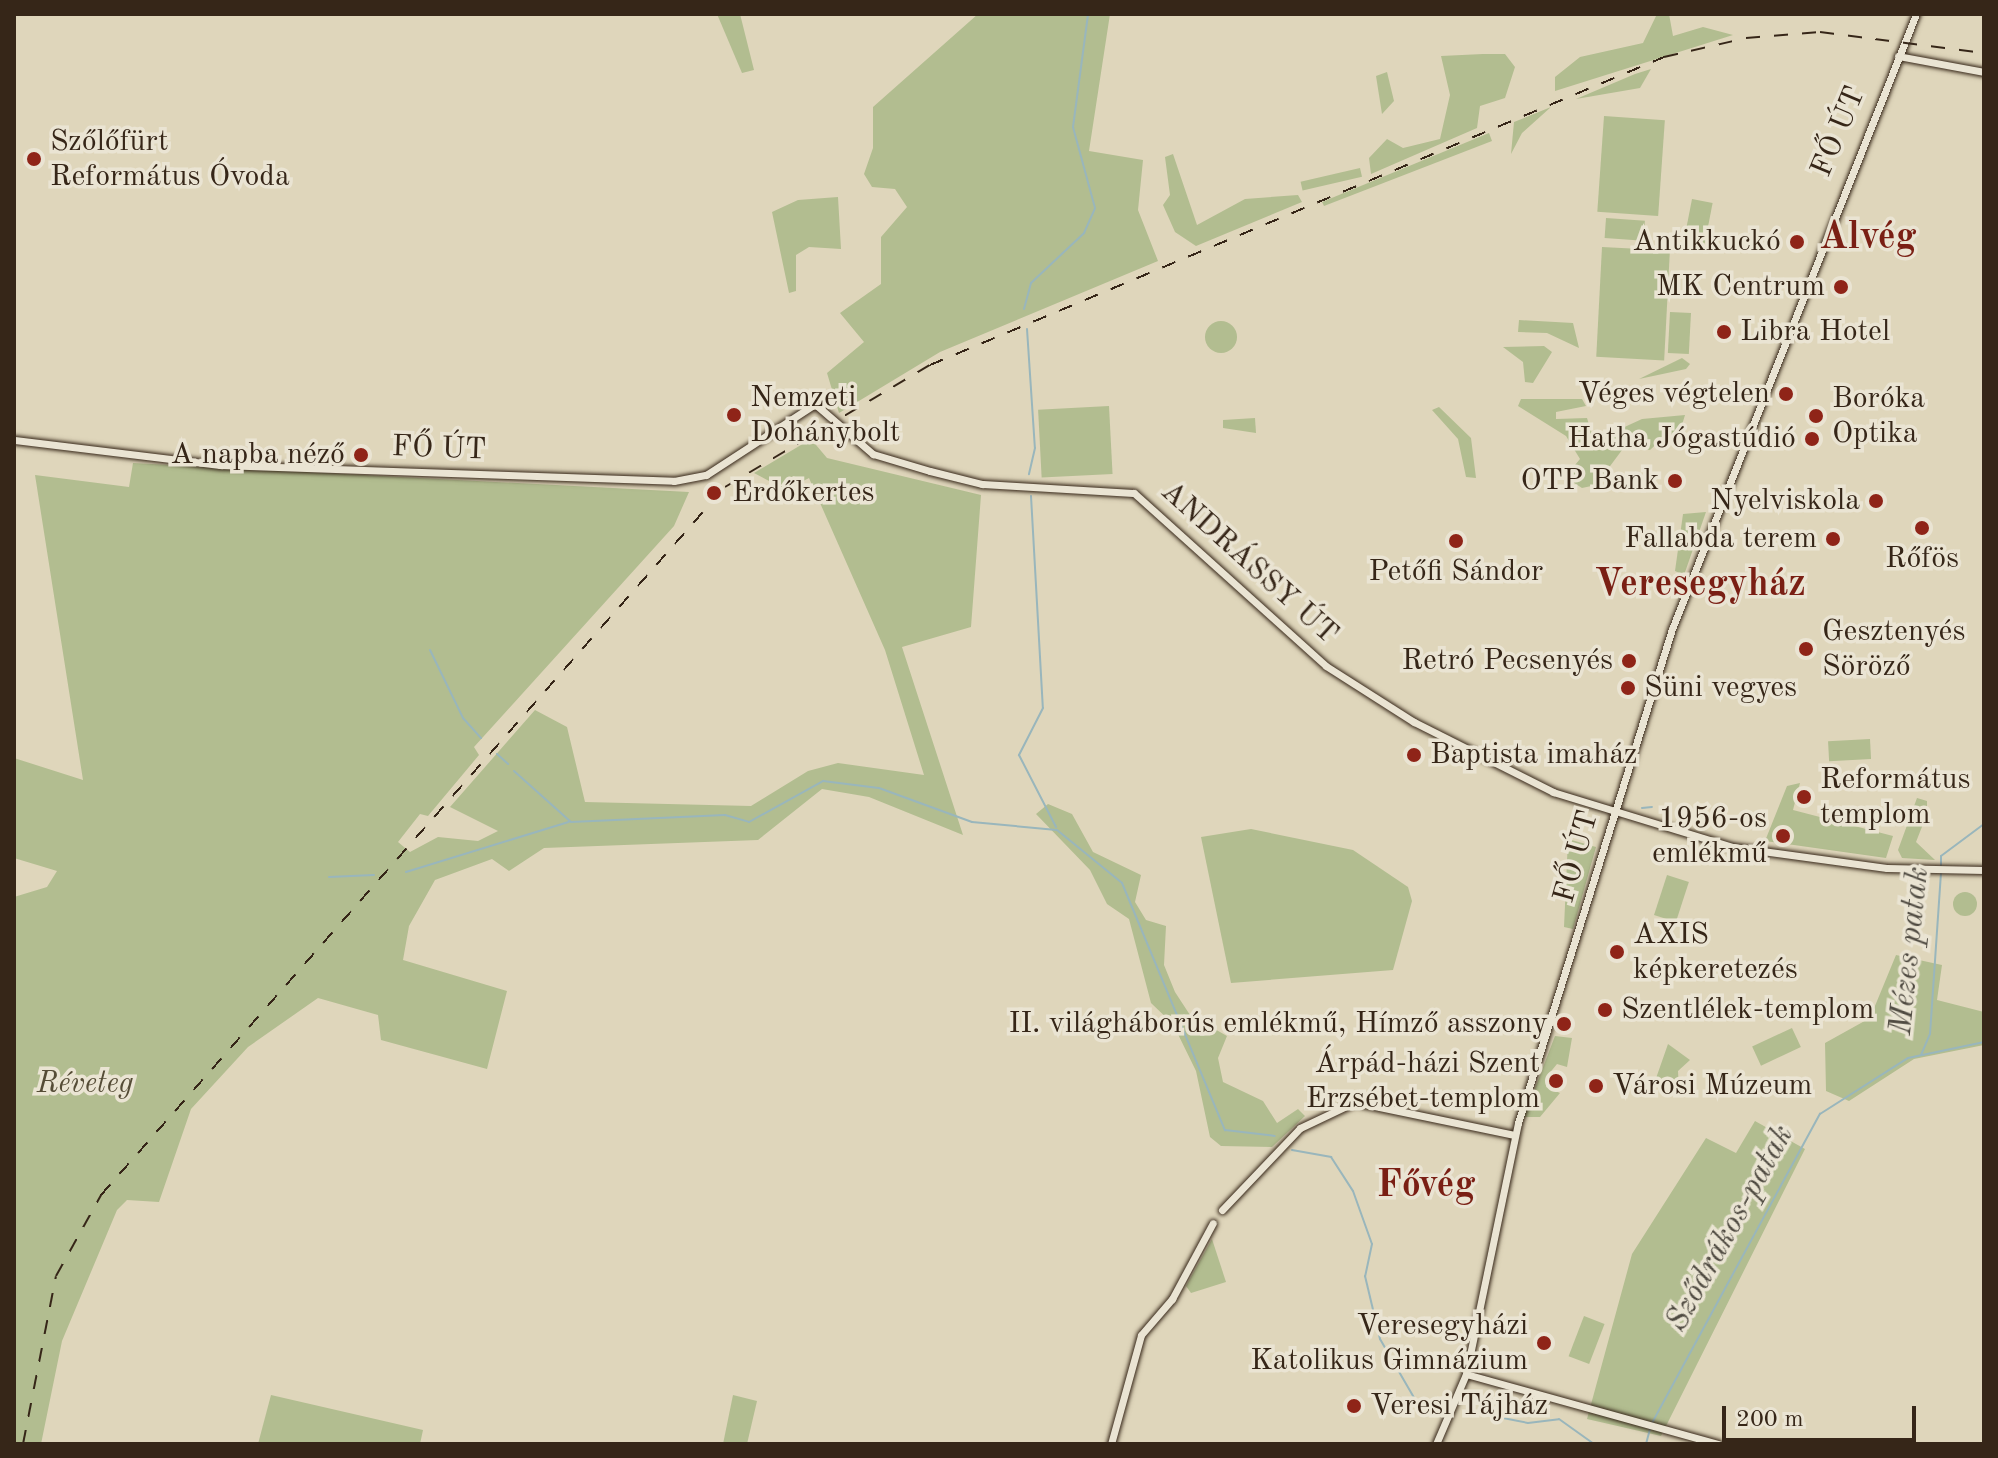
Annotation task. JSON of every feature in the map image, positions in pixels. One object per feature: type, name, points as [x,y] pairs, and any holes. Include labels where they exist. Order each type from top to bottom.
[{"type":"main road","name":"FŐ ÚT","points":[[1436,1444],[1466,1374],[1515,1135],[1672,629],[1916,14]]},
{"type":"main road","points":[[1898,56],[1984,72]]},
{"type":"main road","name":"FŐ ÚT","points":[[14,440],[220,465],[674,481],[706,475],[805,404],[835,419]]},
{"type":"main road","name":"ANDRÁSSY ÚT","points":[[835,419],[873,454],[982,484],[1134,493],[1326,666],[1469,752],[1614,814],[1733,847],[1940,869],[1984,870]]},
{"type":"main road","points":[[1222,1210],[1300,1128],[1355,1102],[1515,1135]]},
{"type":"main road","points":[[1111,1444],[1141,1335],[1172,1299],[1213,1223]]},
{"type":"main road","points":[[1466,1374],[1718,1444]]},
{"type":"green space","points":[[717,14],[740,14],[754,70],[742,73]]},
{"type":"green space","points":[[978,14],[1110,14],[1089,151],[1143,160],[1138,210],[1158,261],[940,352],[839,413],[827,373],[864,342],[840,313],[881,284],[881,237],[907,207],[895,189],[872,187],[864,174],[873,148],[873,107]]},
{"type":"green space","points":[[1657,14],[1669,14],[1673,36],[1703,27],[1733,35],[1555,91],[1555,77],[1580,57],[1643,43]]},
{"type":"green space","points":[[1505,54],[1515,67],[1505,98],[1480,106],[1477,128],[1371,174],[1369,158],[1387,139],[1403,148],[1440,139],[1450,95],[1441,56]]},
{"type":"green space","points":[[1651,69],[1640,88],[1576,99],[1635,74]]},
{"type":"green space","points":[[1387,72],[1394,101],[1382,114],[1376,76]]},
{"type":"green space","points":[[1551,107],[1522,133],[1511,154],[1514,122]]},
{"type":"green space","points":[[1604,116],[1665,120],[1658,216],[1597,212]]},
{"type":"green space","points":[[1489,133],[1492,141],[1324,206],[1322,202]]},
{"type":"green space","points":[[1173,154],[1197,225],[1245,199],[1298,195],[1302,202],[1196,246],[1175,232],[1163,205],[1170,195],[1165,157]]},
{"type":"green space","points":[[1360,168],[1362,177],[1303,190],[1301,182]]},
{"type":"green space","points":[[838,197],[841,249],[809,247],[796,255],[796,291],[789,293],[772,212],[798,200]]},
{"type":"green space","points":[[1692,199],[1713,203],[1705,243],[1684,239]]},
{"type":"green space","points":[[1606,218],[1645,221],[1644,241],[1605,238]]},
{"type":"green space","points":[[1602,247],[1670,251],[1664,360],[1596,357]]},
{"type":"green space","points":[[1670,312],[1691,313],[1689,354],[1668,353]]},
{"type":"green space","points":[[1519,320],[1573,323],[1579,348],[1547,333],[1518,332]]},
{"type":"green space","points":[[1221,321],[1232,326],[1237,337],[1232,348],[1221,353],[1210,348],[1205,337],[1210,326]]},
{"type":"green space","points":[[1544,346],[1552,352],[1533,383],[1525,382],[1523,362],[1503,347]]},
{"type":"green space","points":[[1682,358],[1690,364],[1686,369],[1639,379]]},
{"type":"green space","points":[[1521,399],[1582,399],[1586,406],[1556,412],[1556,419],[1587,418],[1594,441],[1642,419],[1685,415],[1678,438],[1666,435],[1650,450],[1625,446],[1596,485],[1582,488],[1565,477],[1580,459],[1566,436],[1518,406]]},
{"type":"green space","points":[[1109,406],[1113,474],[1042,478],[1038,410]]},
{"type":"green space","points":[[1439,407],[1471,438],[1476,478],[1466,477],[1458,439],[1432,410]]},
{"type":"green space","points":[[1255,418],[1256,433],[1223,428],[1223,420]]},
{"type":"green space","name":"Réveteg","points":[[811,439],[827,458],[981,495],[971,627],[902,647],[963,835],[869,797],[822,789],[758,840],[544,848],[509,871],[492,859],[435,880],[409,926],[403,960],[507,991],[487,1069],[381,1040],[378,1015],[318,998],[248,1047],[191,1109],[159,1202],[127,1200],[117,1210],[62,1341],[41,1444],[14,1444],[14,897],[47,887],[57,871],[14,858],[14,758],[83,780],[35,475],[129,487],[133,463],[689,492],[674,526],[474,747],[479,755],[428,816],[420,814],[398,842],[410,852],[438,837],[478,841],[498,831],[450,807],[535,710],[567,727],[585,802],[751,806],[808,771],[838,763],[924,775],[885,650],[809,478],[786,490],[754,473]]},
{"type":"green space","points":[[1706,512],[1684,575],[1675,571],[1683,514]]},
{"type":"green space","points":[[1870,739],[1871,759],[1829,761],[1828,741]]},
{"type":"green space","points":[[1800,783],[1793,810],[1893,836],[1886,858],[1765,841],[1787,786]]},
{"type":"green space","points":[[1917,798],[1927,801],[1927,814],[1916,842],[1935,860],[1902,858],[1898,850]]},
{"type":"green space","points":[[1048,804],[1072,814],[1093,852],[1141,875],[1135,902],[1146,920],[1166,926],[1164,965],[1175,992],[1190,1015],[1227,1036],[1218,1058],[1223,1082],[1263,1101],[1277,1123],[1298,1109],[1305,1116],[1272,1147],[1221,1146],[1210,1137],[1196,1071],[1173,1024],[1151,1003],[1129,919],[1107,904],[1090,870],[1036,814]]},
{"type":"green space","points":[[1251,829],[1353,850],[1408,887],[1412,901],[1393,970],[1231,983],[1201,837]]},
{"type":"green space","points":[[1568,839],[1596,847],[1573,929],[1564,927]]},
{"type":"green space","points":[[1667,875],[1689,882],[1676,922],[1654,915]]},
{"type":"green space","points":[[1965,892],[1974,895],[1977,904],[1974,913],[1965,916],[1956,913],[1953,904],[1956,895]]},
{"type":"green space","points":[[1896,955],[1942,965],[1937,1000],[1984,1012],[1984,1045],[1914,1059],[1849,1101],[1826,1091],[1825,1043],[1870,1018]]},
{"type":"green space","points":[[1792,1028],[1801,1047],[1761,1066],[1752,1047]]},
{"type":"green space","points":[[1555,1036],[1572,1038],[1567,1067],[1557,1064],[1548,1075],[1546,1087],[1560,1093],[1540,1117],[1524,1117]]},
{"type":"green space","points":[[1668,1044],[1690,1060],[1678,1071],[1679,1090],[1670,1093],[1654,1084]]},
{"type":"green space","points":[[1755,1121],[1805,1149],[1661,1436],[1587,1419],[1632,1254],[1706,1138],[1736,1153]]},
{"type":"green space","points":[[1212,1239],[1226,1282],[1191,1293],[1186,1286]]},
{"type":"green space","points":[[1584,1316],[1605,1324],[1589,1364],[1569,1356]]},
{"type":"green space","points":[[271,1395],[423,1430],[420,1444],[258,1444]]},
{"type":"green space","points":[[733,1395],[757,1401],[747,1444],[723,1444]]},
{"type":"waterway","points":[[1024,309],[1031,283],[1084,233],[1095,208],[1073,127],[1088,14]]},
{"type":"waterway","points":[[1027,329],[1035,448],[1029,474]]},
{"type":"waterway","points":[[1031,496],[1043,708],[1019,755],[1056,827]]},
{"type":"waterway","points":[[430,650],[463,718],[481,738]]},
{"type":"waterway","points":[[497,754],[508,764]]},
{"type":"waterway","points":[[514,771],[571,822],[725,815],[749,822],[823,781],[879,788],[972,822],[1057,830],[1122,883],[1225,1130],[1275,1136]]},
{"type":"waterway","points":[[1642,808],[1652,807]]},
{"type":"waterway","points":[[406,872],[569,822]]},
{"type":"waterway","name":"Mézes patak","points":[[1941,865],[1941,856],[1984,824]]},
{"type":"waterway","name":"Mézes patak","points":[[1921,1055],[1930,1034],[1941,871]]},
{"type":"waterway","points":[[329,877],[374,875]]},
{"type":"waterway","name":"Sződrákos-patak","points":[[1652,1423],[1820,1114],[1908,1058],[1984,1042]]},
{"type":"waterway","points":[[1292,1150],[1331,1157],[1353,1191],[1372,1244],[1365,1276],[1380,1339],[1416,1401],[1441,1412]]},
{"type":"waterway","points":[[1467,1411],[1528,1423],[1559,1419],[1594,1444]]},
{"type":"waterway","name":"Sződrákos-patak","points":[[1646,1444],[1650,1429]]},
{"type":"railway","points":[[23,1444],[56,1276],[101,1195],[725,487],[930,365],[1664,57],[1746,38],[1820,32],[1984,53]]},
{"type":"place","name":"Szőlőfürt Református Óvoda","points":[[34,159]]},
{"type":"place","name":"Antikkuckó","points":[[1797,242]]},
{"type":"place","name":"MK Centrum","points":[[1841,287]]},
{"type":"place","name":"Libra Hotel","points":[[1724,332]]},
{"type":"place","name":"Véges végtelen","points":[[1786,394]]},
{"type":"place","name":"Nemzeti Dohánybolt","points":[[734,415]]},
{"type":"place","name":"Boróka Optika","points":[[1816,416]]},
{"type":"place","name":"Hatha Jógastúdió","points":[[1812,439]]},
{"type":"place","name":"A napba néző","points":[[361,455]]},
{"type":"place","name":"OTP Bank","points":[[1675,481]]},
{"type":"place","name":"Erdőkertes","points":[[714,493]]},
{"type":"place","name":"Nyelviskola","points":[[1876,501]]},
{"type":"place","name":"Rőfös","points":[[1922,528]]},
{"type":"place","name":"Fallabda terem","points":[[1833,539]]},
{"type":"place","name":"Petőfi Sándor","points":[[1456,541]]},
{"type":"place","name":"Gesztenyés Söröző","points":[[1806,649]]},
{"type":"place","name":"Retró Pecsenyés","points":[[1629,661]]},
{"type":"place","name":"Süni vegyes","points":[[1628,688]]},
{"type":"place","name":"Baptista imaház","points":[[1414,755]]},
{"type":"place","name":"Református templom","points":[[1804,797]]},
{"type":"place","name":"1956-os emlékmű","points":[[1783,836]]},
{"type":"place","name":"AXIS képkeretezés","points":[[1617,952]]},
{"type":"place","name":"Szentlélek-templom","points":[[1605,1010]]},
{"type":"place","name":"II. világháborús emlékmű, Hímző asszony","points":[[1564,1024]]},
{"type":"place","name":"Árpád-házi Szent Erzsébet-templom","points":[[1556,1081]]},
{"type":"place","name":"Városi Múzeum","points":[[1596,1086]]},
{"type":"place","name":"Veresegyházi Katolikus Gimnázium","points":[[1544,1343]]},
{"type":"place","name":"Veresi Tájház","points":[[1354,1406]]},
{"type":"district","name":"Alvég","points":[[1868,239]]},
{"type":"district","name":"Veresegyház","points":[[1700,586]]},
{"type":"district","name":"Fővég","points":[[1426,1187]]}]
